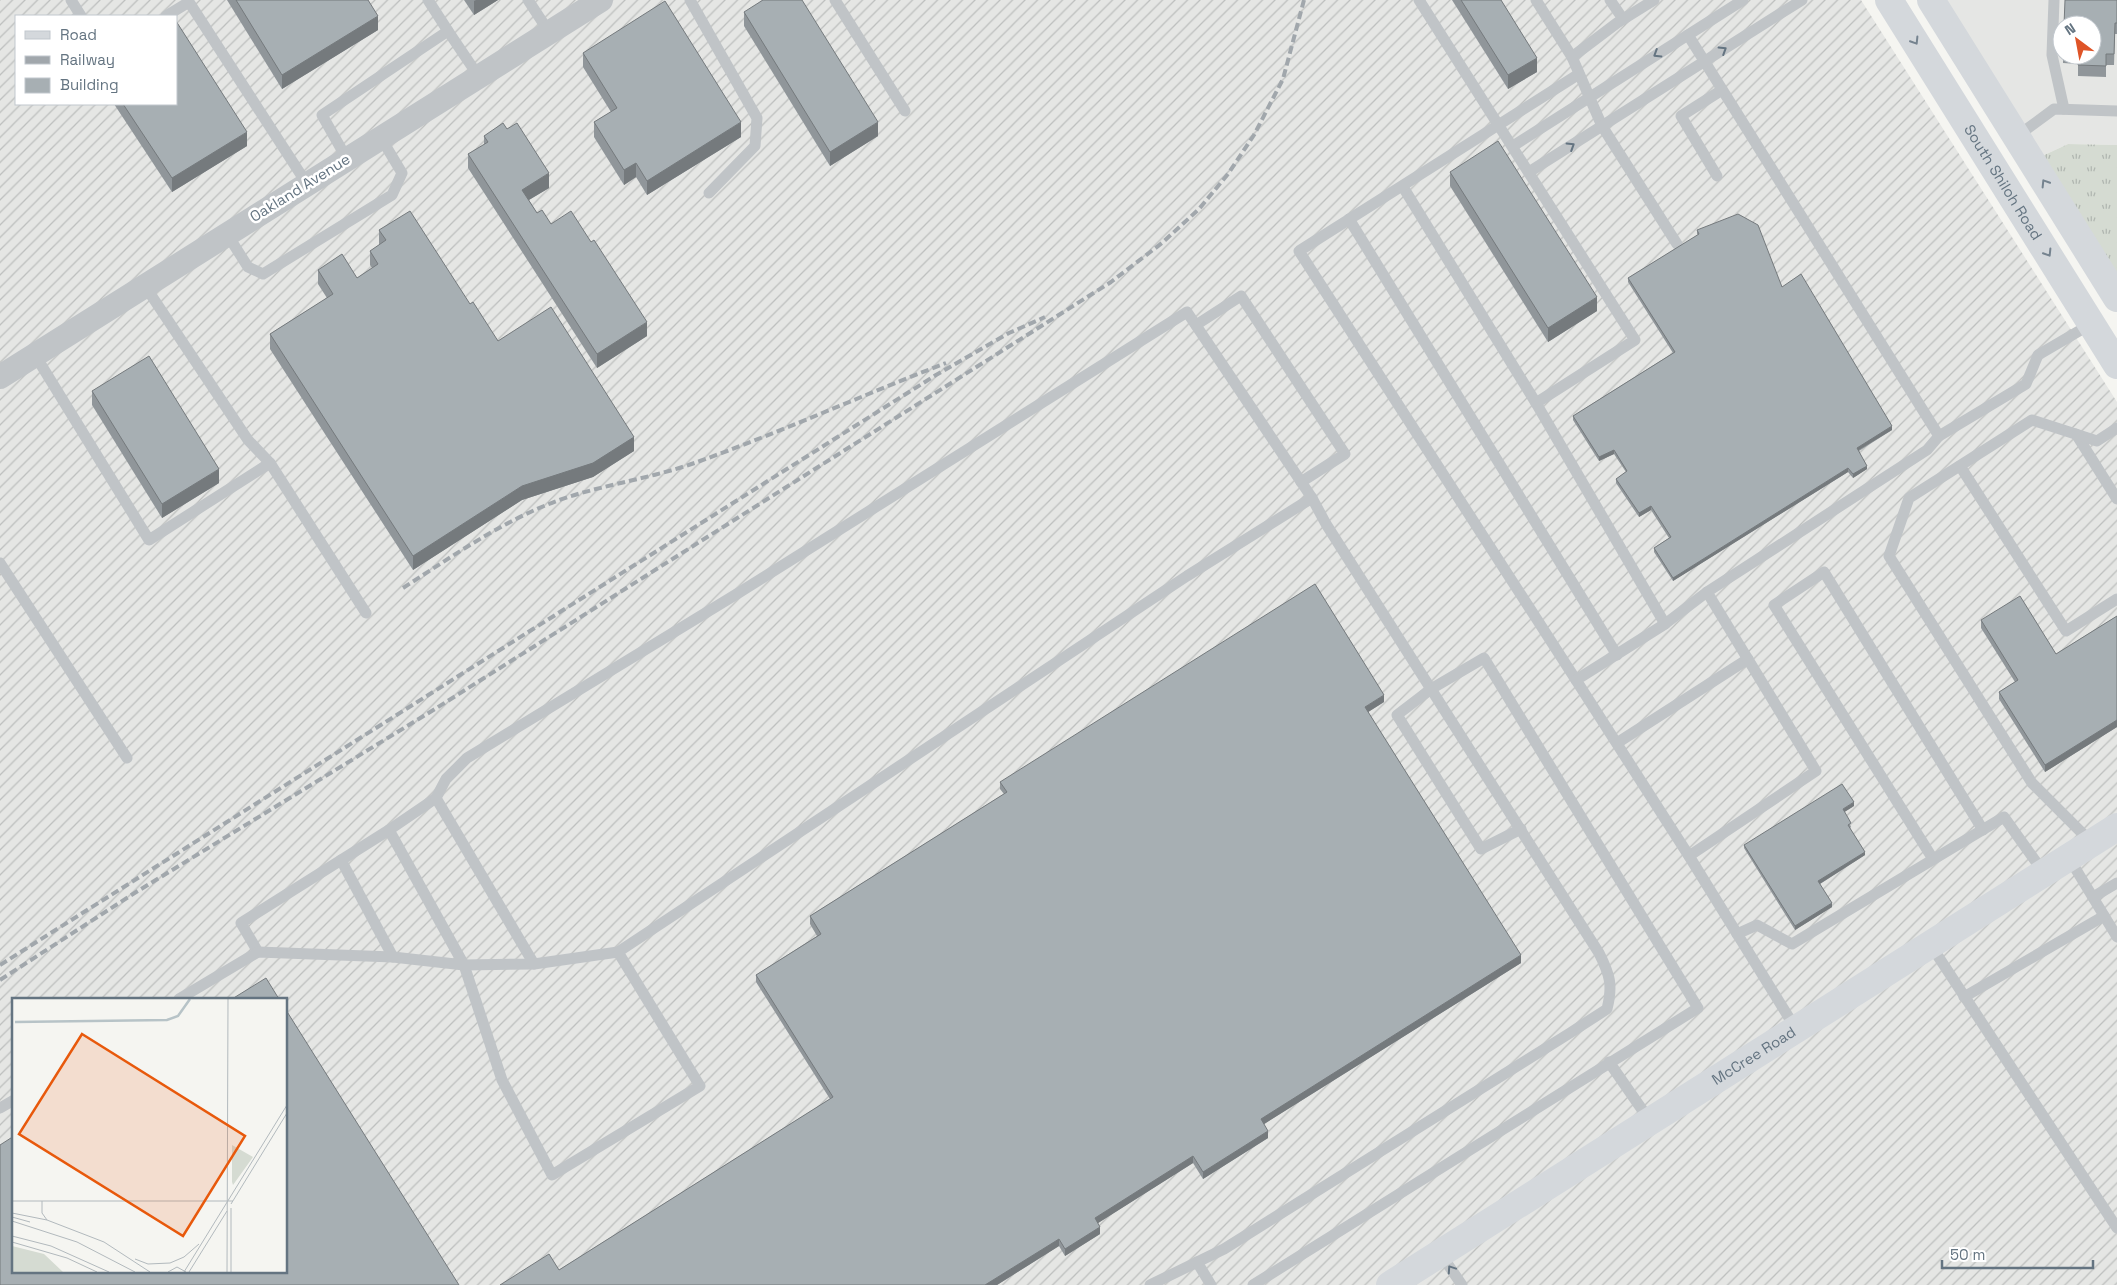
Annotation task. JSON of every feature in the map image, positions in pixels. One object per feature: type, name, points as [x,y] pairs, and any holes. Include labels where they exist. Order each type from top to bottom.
[{"type":"main road","name":"South Shiloh Road","points":[[1890,0],[2117,365]]},
{"type":"main road","points":[[1931,0],[2117,298]]},
{"type":"main road","name":"McCree Road","points":[[1390,1285],[2117,827]]},
{"type":"street","name":"Oakland Avenue","points":[[0,377],[601,0]]},
{"type":"lane","points":[[71,0],[80,15]]},
{"type":"lane","points":[[428,0],[479,77]]},
{"type":"lane","points":[[528,0],[549,32]]},
{"type":"lane","points":[[690,0],[757,118],[755,146],[709,193]]},
{"type":"lane","points":[[835,0],[905,111]]},
{"type":"lane","points":[[1419,0],[1499,123],[1635,340],[1536,403]]},
{"type":"lane","points":[[1536,0],[1572,57],[1588,98],[1602,126],[1677,244]]},
{"type":"lane","points":[[1610,0],[1623,19]]},
{"type":"lane","points":[[1572,57],[1623,19],[1654,0]]},
{"type":"lane","points":[[1513,146],[1743,0]]},
{"type":"lane","points":[[1529,172],[1802,0]]},
{"type":"lane","points":[[2054,0],[2052,55],[2064,109]]},
{"type":"lane","points":[[168,15],[189,2],[307,184]]},
{"type":"lane","points":[[347,159],[322,115],[448,31]]},
{"type":"lane","points":[[1688,35],[1939,436]]},
{"type":"lane","points":[[1579,74],[1299,251],[1689,856],[1796,1029]]},
{"type":"lane","points":[[1717,176],[1680,116],[1722,90]]},
{"type":"lane","points":[[2016,137],[2054,109],[2117,111]]},
{"type":"lane","points":[[227,234],[248,267],[263,274],[392,195],[402,173],[381,138]]},
{"type":"lane","points":[[1403,186],[1536,403],[1665,624]]},
{"type":"lane","points":[[1349,219],[1618,654]]},
{"type":"lane","points":[[145,286],[248,440],[270,463],[366,613]]},
{"type":"lane","points":[[1196,325],[1241,296],[1345,454],[1301,482]]},
{"type":"lane","points":[[258,952],[241,923],[389,830],[436,798],[446,779],[467,758],[749,587],[1188,312],[1312,498],[1599,953],[1609,974],[1611,992],[1606,1009],[1233,1244],[1150,1285]]},
{"type":"lane","points":[[1576,680],[1665,624],[1707,592],[1927,450],[1939,436],[2026,384],[2038,355],[2091,324]]},
{"type":"lane","points":[[35,355],[149,540],[270,463]]},
{"type":"lane","points":[[2092,843],[2032,783],[1889,556],[1909,498],[2032,420],[2097,441],[2117,428]]},
{"type":"lane","points":[[2076,434],[2117,499]]},
{"type":"lane","points":[[1960,466],[2066,631],[2117,598]]},
{"type":"lane","points":[[181,998],[258,952],[392,957],[464,965],[534,964],[618,952],[1171,587],[1312,498]]},
{"type":"lane","points":[[0,563],[127,758]]},
{"type":"lane","points":[[1933,859],[1774,605],[1824,572],[1983,830]]},
{"type":"lane","points":[[1689,856],[1816,771],[1707,592]]},
{"type":"lane","points":[[1253,1285],[1698,1008],[1484,658],[1431,688],[1397,714],[1482,849],[1521,829]]},
{"type":"lane","points":[[1616,743],[1748,659]]},
{"type":"lane","points":[[436,798],[534,964]]},
{"type":"lane","points":[[1737,934],[1757,924],[1792,944],[2004,817],[2044,873]]},
{"type":"lane","points":[[389,830],[464,965],[502,1080],[552,1175],[700,1086],[618,952]]},
{"type":"lane","points":[[2069,858],[2117,936]]},
{"type":"lane","points":[[341,860],[392,957]]},
{"type":"lane","points":[[2093,898],[2117,883]]},
{"type":"lane","points":[[1964,997],[2104,916]]},
{"type":"lane","points":[[1930,944],[2117,1228]]},
{"type":"lane","points":[[1609,1062],[1650,1121]]},
{"type":"lane","points":[[0,1108],[12,1101]]},
{"type":"lane","points":[[1440,1253],[1462,1285]]},
{"type":"lane","points":[[1197,1262],[1211,1285]]},
{"type":"shaded area","points":[[0,0],[1861,0],[2117,402],[2117,1285],[0,1285]]},
{"type":"shaded area","points":[[1943,0],[2117,0],[2117,145],[2068,144],[2040,157]]},
{"type":"green space","points":[[2068,144],[2117,145],[2117,280],[2040,157]]},
{"type":"building","points":[[236,0],[368,0],[378,16],[282,75]]},
{"type":"building","points":[[763,0],[802,0],[878,122],[830,152],[744,12]]},
{"type":"building","points":[[1461,0],[1501,0],[1537,58],[1508,75]]},
{"type":"building","points":[[2065,0],[2117,0],[2114,54],[2106,54],[2106,66],[2078,65],[2102,65],[2102,15],[2064,15]]},
{"type":"building","points":[[665,1],[741,122],[647,181],[636,163],[624,170],[594,122],[617,108],[583,53]]},
{"type":"building","points":[[178,24],[247,132],[172,178],[124,105],[178,105]]},
{"type":"building","points":[[503,123],[507,129],[517,123],[549,173],[522,190],[537,213],[542,210],[551,224],[571,211],[591,242],[594,240],[647,322],[597,354],[468,154],[488,142],[484,136]]},
{"type":"building","points":[[1498,141],[1597,297],[1548,328],[1450,172]]},
{"type":"building","points":[[410,211],[470,304],[473,302],[498,341],[551,307],[634,437],[593,463],[522,486],[413,556],[270,334],[333,294],[318,270],[342,254],[357,278],[378,264],[370,251],[386,240],[379,230]]},
{"type":"building","points":[[1738,214],[1758,225],[1782,287],[1801,274],[1892,426],[1857,448],[1867,466],[1853,474],[1848,468],[1673,578],[1654,548],[1671,537],[1651,506],[1639,513],[1616,479],[1627,471],[1614,450],[1599,457],[1573,416],[1675,352],[1628,278],[1699,234],[1697,230]]},
{"type":"building","points":[[149,356],[219,469],[162,504],[92,391]]},
{"type":"building","points":[[1315,584],[1384,695],[1365,707],[1521,955],[1261,1119],[1268,1131],[1203,1172],[1193,1156],[1095,1218],[1100,1227],[1065,1249],[1059,1239],[985,1285],[500,1285],[549,1254],[559,1270],[833,1097],[756,975],[821,934],[810,916],[1007,792],[1000,782]]},
{"type":"building","points":[[2020,596],[2056,654],[2117,616],[2117,720],[2045,765],[1999,692],[2018,680],[1981,620]]},
{"type":"building","points":[[1842,784],[1854,802],[1843,809],[1851,823],[1848,825],[1865,852],[1818,881],[1832,903],[1795,926],[1744,845]]},
{"type":"building","points":[[266,978],[278,998],[234,998]]},
{"type":"building","points":[[288,1013],[459,1285],[0,1285],[0,1145],[12,1137],[12,1272],[288,1272]]},
{"type":"railway","points":[[0,980],[133,894],[435,709],[1111,282],[1162,243],[1199,209],[1228,174],[1254,135],[1283,79],[1304,0]]},
{"type":"railway","points":[[0,965],[936,375],[1009,333],[1045,317]]},
{"type":"railway","points":[[403,588],[483,537],[546,505],[585,492],[700,461],[762,438],[946,363]]}]
